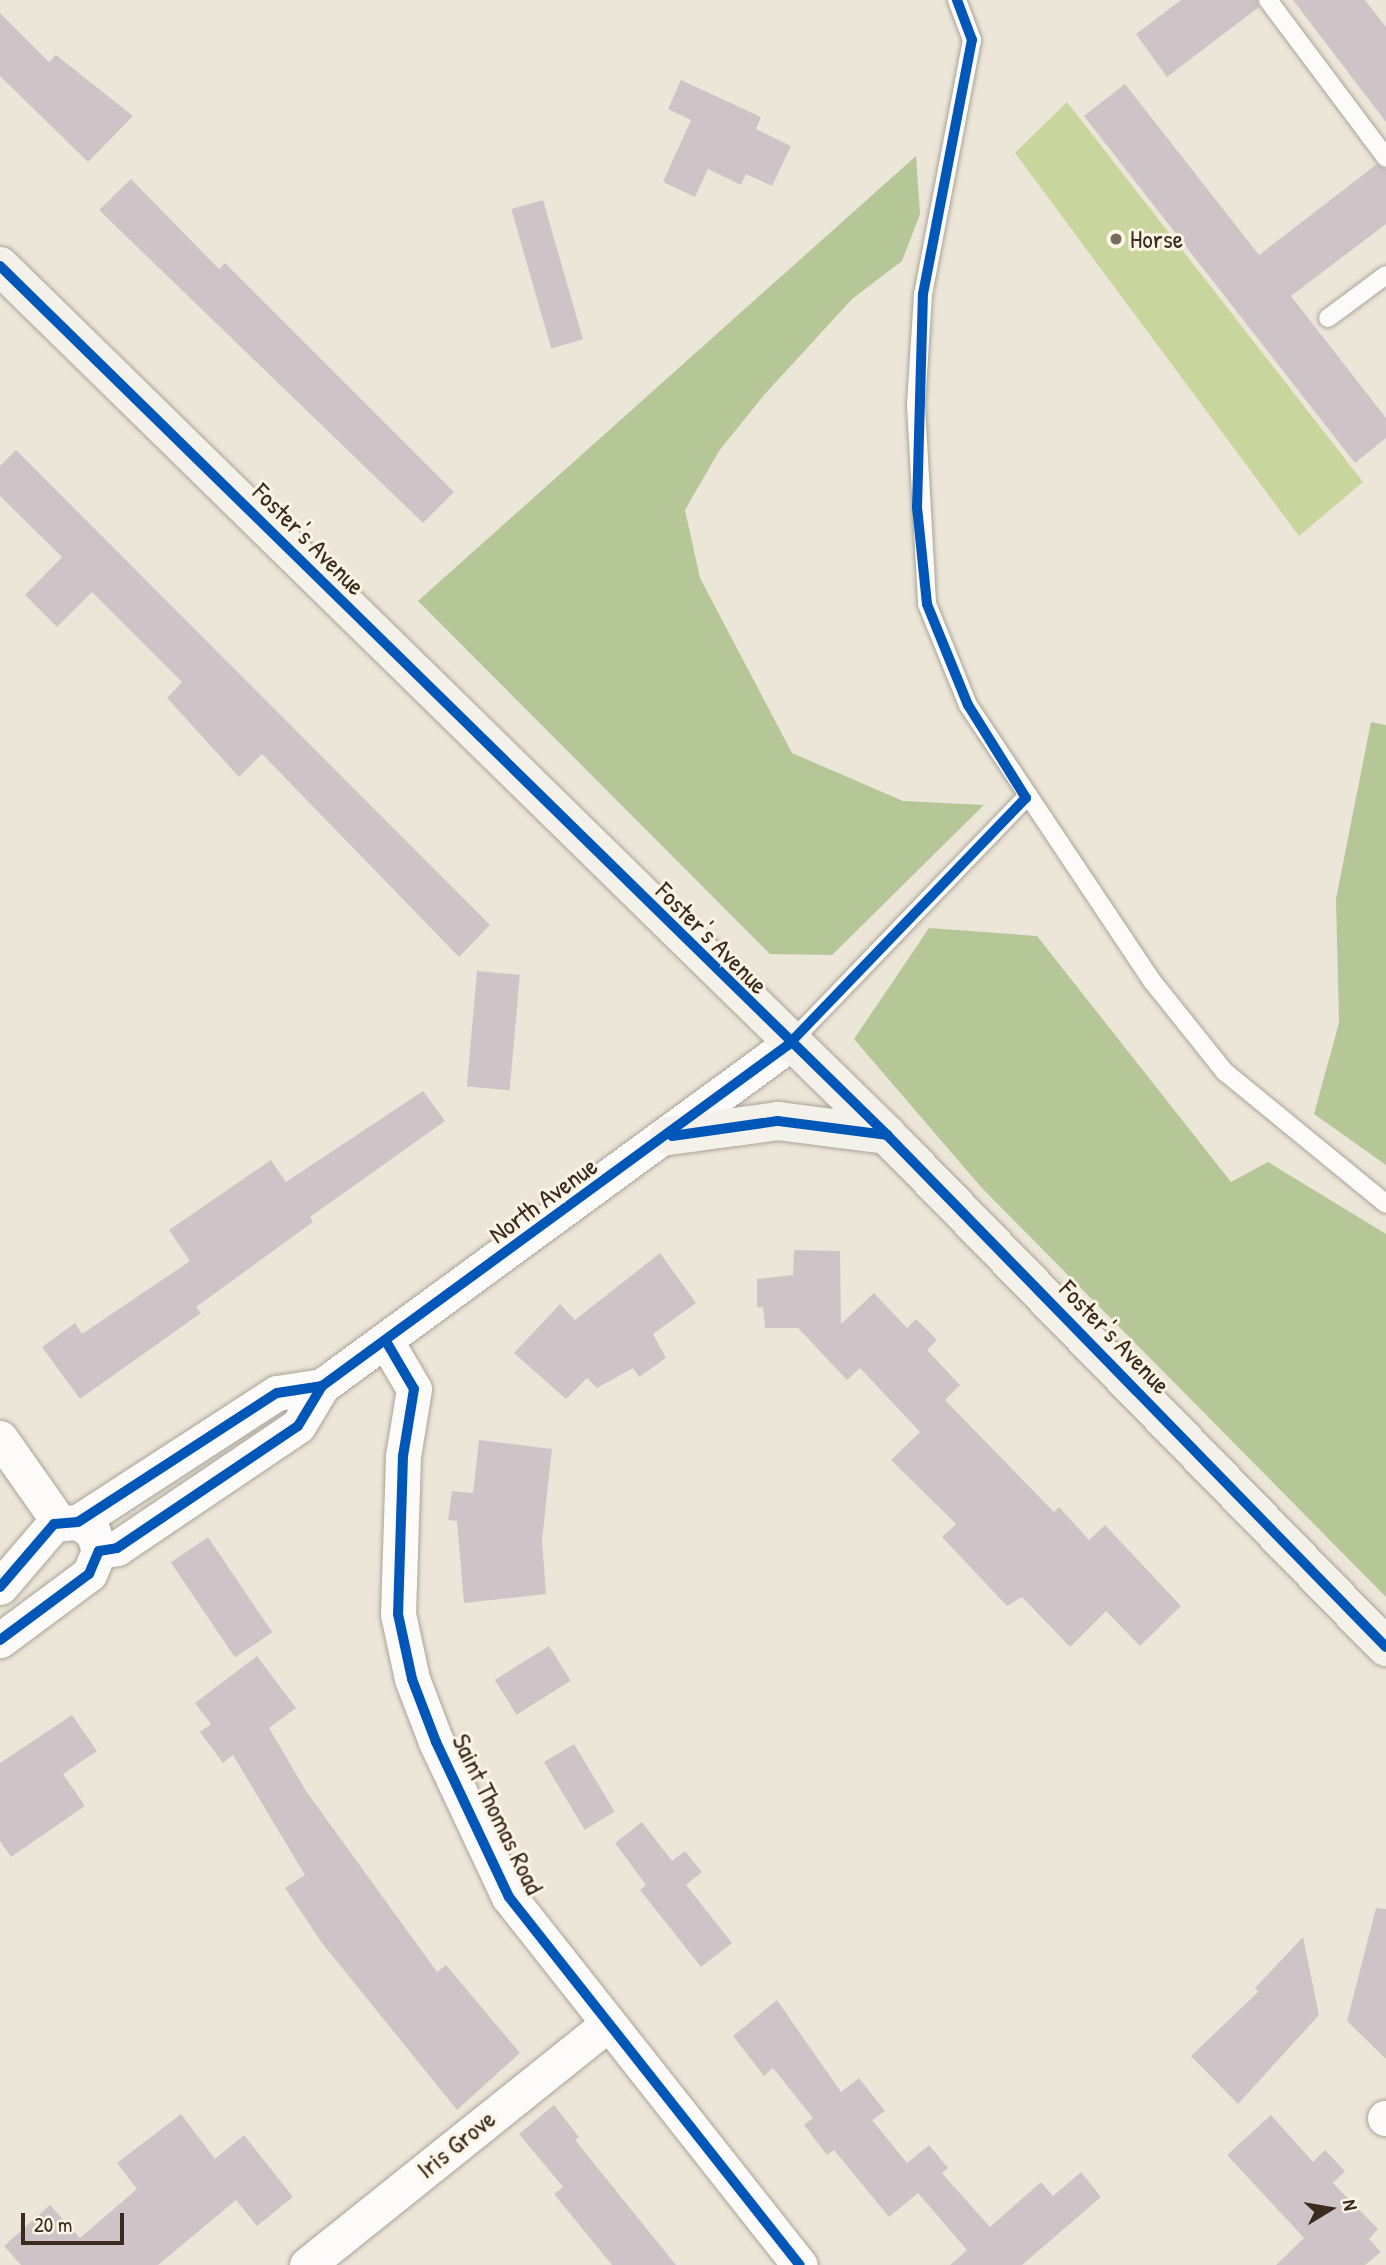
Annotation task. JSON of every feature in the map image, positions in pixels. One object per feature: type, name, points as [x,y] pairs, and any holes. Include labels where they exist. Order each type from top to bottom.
[{"type":"main road","name":"Foster's Avenue","points":[[0,266],[788,1045],[887,1135],[1386,1647]]},
{"type":"main road","points":[[669,1136],[778,1121],[887,1135]]},
{"type":"street","name":"North Avenue","points":[[99,1551],[117,1548],[298,1426],[322,1386],[387,1343],[788,1045]]},
{"type":"street","name":"Saint Thomas Road","points":[[387,1343],[414,1389],[398,1539],[398,1614],[412,1679],[509,1897],[607,2025],[800,2265]]},
{"type":"street","name":"North Avenue","points":[[0,1587],[59,1530],[277,1392],[322,1386]]},
{"type":"street","points":[[0,1438],[59,1530],[47,1573],[73,1582]]},
{"type":"street","points":[[0,1640],[73,1582],[89,1574],[99,1551],[93,1532],[59,1530]]},
{"type":"street","name":"Iris Grove","points":[[307,2265],[607,2025]]},
{"type":"lane","points":[[957,0],[972,40],[923,294],[917,507],[927,604],[968,705],[1026,798],[1144,971],[1225,1072],[1297,1138],[1386,1204]]},
{"type":"lane","points":[[1268,0],[1386,158]]},
{"type":"lane","points":[[1328,318],[1386,275]]},
{"type":"lane","points":[[788,1045],[1026,798]]},
{"type":"green space","points":[[1067,102],[1363,482],[1299,536],[1015,153]]},
{"type":"green space","points":[[916,156],[920,214],[902,261],[852,299],[764,395],[719,451],[685,510],[700,578],[792,753],[903,801],[984,805],[832,955],[770,954],[418,601]]},
{"type":"green space","points":[[1371,722],[1386,725],[1386,1165],[1314,1114],[1339,1023],[1336,899]]},
{"type":"green space","points":[[929,928],[1037,936],[1231,1182],[1268,1162],[1386,1234],[1386,1597],[981,1187],[854,1039]]},
{"type":"building","points":[[1181,0],[1257,0],[1259,7],[1167,77],[1136,34]]},
{"type":"building","points":[[1293,0],[1365,0],[1386,27],[1386,122]]},
{"type":"building","points":[[0,13],[49,62],[56,55],[133,116],[88,162],[0,76]]},
{"type":"building","points":[[681,80],[761,117],[756,129],[791,146],[772,186],[746,174],[741,185],[708,169],[695,197],[663,182],[691,120],[668,109]]},
{"type":"building","points":[[1125,84],[1259,255],[1377,164],[1386,169],[1386,224],[1291,296],[1386,418],[1386,438],[1355,463],[1084,116]]},
{"type":"building","points":[[131,179],[219,269],[225,263],[454,492],[423,523],[99,210]]},
{"type":"building","points":[[543,200],[583,339],[551,348],[511,209]]},
{"type":"building","points":[[16,450],[490,925],[459,957],[262,754],[239,777],[167,698],[182,682],[92,592],[57,627],[25,595],[62,557],[0,496],[0,466]]},
{"type":"building","points":[[477,971],[520,975],[510,1090],[467,1087]]},
{"type":"building","points":[[423,1091],[445,1121],[310,1217],[313,1222],[196,1307],[201,1313],[80,1399],[42,1347],[75,1323],[82,1334],[190,1261],[169,1230],[271,1160],[286,1182]]},
{"type":"building","points":[[794,1250],[840,1251],[841,1324],[874,1293],[907,1328],[916,1319],[937,1340],[927,1350],[960,1385],[945,1400],[1054,1512],[1059,1507],[1089,1540],[1105,1525],[1181,1606],[1140,1646],[1106,1611],[1070,1647],[1022,1597],[1007,1606],[942,1537],[956,1524],[891,1460],[920,1432],[860,1368],[847,1380],[798,1328],[765,1328],[763,1307],[757,1307],[757,1279],[793,1275]]},
{"type":"building","points":[[660,1253],[696,1303],[653,1334],[666,1358],[639,1377],[633,1368],[597,1388],[587,1378],[566,1399],[514,1353],[560,1304],[575,1320]]},
{"type":"building","points":[[479,1440],[552,1449],[542,1540],[546,1594],[464,1603],[457,1521],[448,1520],[452,1491],[473,1493]]},
{"type":"building","points":[[208,1537],[272,1632],[235,1658],[171,1562]]},
{"type":"building","points":[[549,1646],[571,1681],[516,1715],[495,1680]]},
{"type":"building","points":[[257,1656],[296,1708],[269,1728],[306,1791],[437,1972],[446,1965],[520,2053],[457,2110],[322,1943],[285,1888],[305,1875],[233,1755],[223,1763],[200,1732],[211,1724],[195,1703]]},
{"type":"building","points":[[72,1715],[97,1751],[63,1774],[85,1806],[11,1857],[0,1841],[0,1763]]},
{"type":"building","points":[[574,1744],[615,1812],[585,1830],[544,1762]]},
{"type":"building","points":[[642,1822],[672,1861],[685,1851],[702,1872],[686,1885],[732,1943],[701,1967],[640,1890],[646,1885],[615,1843]]},
{"type":"building","points":[[1376,1908],[1386,1909],[1386,2059],[1347,2021]]},
{"type":"building","points":[[1303,1937],[1319,2015],[1238,2104],[1191,2056],[1258,1992],[1255,1988]]},
{"type":"building","points":[[777,2000],[841,2092],[859,2078],[885,2111],[872,2120],[907,2163],[929,2145],[948,2168],[942,2173],[990,2227],[1041,2182],[1053,2196],[1081,2172],[1101,2197],[1022,2265],[950,2265],[967,2250],[918,2193],[889,2217],[834,2150],[827,2155],[804,2125],[813,2118],[773,2068],[764,2076],[733,2036]]},
{"type":"building","points":[[554,2105],[579,2137],[575,2140],[676,2265],[612,2265],[554,2194],[563,2187],[519,2134]]},
{"type":"building","points":[[181,2114],[215,2159],[244,2135],[293,2197],[257,2226],[236,2200],[158,2265],[21,2265],[4,2246],[50,2205],[80,2238],[137,2189],[117,2163]]},
{"type":"building","points":[[1271,2115],[1313,2162],[1325,2150],[1345,2171],[1333,2183],[1378,2229],[1369,2239],[1381,2252],[1365,2265],[1276,2265],[1304,2238],[1227,2155]]},
{"type":"cycle path","points":[[0,1640],[89,1574],[99,1551],[117,1548],[298,1426],[322,1386],[788,1045],[1026,798],[968,705],[927,604],[917,507],[923,294],[972,40],[957,0]]},
{"type":"cycle path","points":[[0,266],[887,1135],[1386,1647]]},
{"type":"cycle path","points":[[672,1136],[778,1121],[887,1135]]},
{"type":"cycle path","points":[[387,1343],[414,1389],[403,1456],[398,1614],[412,1679],[436,1742],[509,1897],[800,2265]]},
{"type":"cycle path","points":[[0,1587],[54,1524],[78,1522],[277,1393],[322,1386]]},
{"type":"place","name":"Horse","points":[[1116,239]]}]
